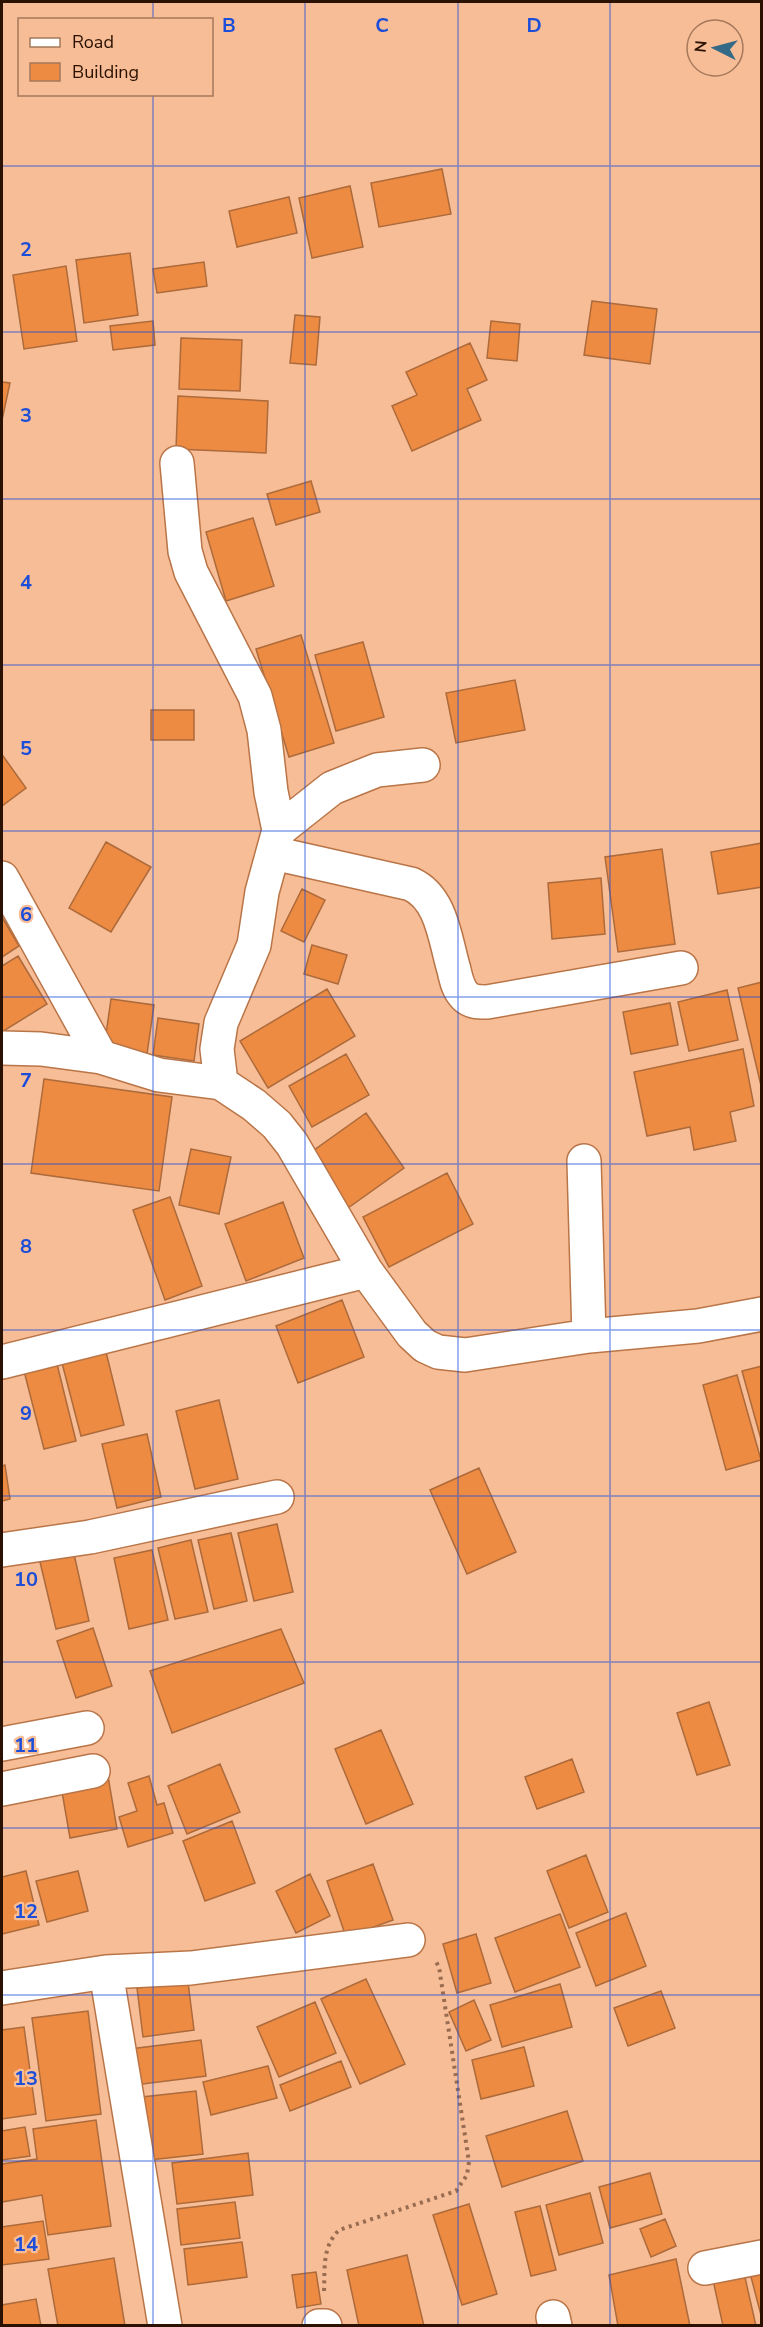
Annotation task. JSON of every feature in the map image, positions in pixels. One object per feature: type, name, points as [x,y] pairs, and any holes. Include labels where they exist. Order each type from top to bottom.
[{"type":"street","points":[[177,463],[185,551],[191,572],[255,696],[264,730],[276,841],[262,892],[254,945],[221,1023],[217,1049],[221,1083]]},
{"type":"street","points":[[276,841],[332,788],[377,770],[423,765]]},
{"type":"street","points":[[276,841],[411,884],[428,895],[436,908],[459,987],[467,998],[475,1002],[487,1002],[681,968]]},
{"type":"street","points":[[2,878],[101,1057]]},
{"type":"street","points":[[2,1048],[41,1049],[101,1057],[159,1075],[221,1083],[254,1105],[282,1131],[315,1182],[366,1271],[412,1334],[425,1346],[438,1352],[465,1355],[589,1336],[698,1326],[762,1314]]},
{"type":"street","points":[[584,1161],[589,1336]]},
{"type":"street","points":[[2,1362],[366,1271]]},
{"type":"street","points":[[2,1550],[90,1538],[277,1497]]},
{"type":"street","points":[[2,1744],[87,1728]]},
{"type":"street","points":[[2,1789],[93,1771]]},
{"type":"street","points":[[2,1988],[106,1972],[191,1968],[408,1940]]},
{"type":"street","points":[[106,1972],[165,2325]]},
{"type":"street","points":[[705,2268],[762,2257]]},
{"type":"path","points":[[322,2325],[326,2248],[331,2238],[339,2230],[349,2226],[456,2191],[467,2175],[469,2162],[439,1967],[428,1950],[420,1943],[408,1940]]},
{"type":"building","points":[[442,169],[451,214],[379,227],[371,183]]},
{"type":"building","points":[[350,186],[363,247],[312,258],[299,198]]},
{"type":"building","points":[[289,197],[297,233],[237,247],[229,211]]},
{"type":"building","points":[[130,253],[138,315],[84,323],[76,260]]},
{"type":"building","points":[[204,262],[207,286],[157,293],[153,269]]},
{"type":"building","points":[[66,266],[77,341],[24,349],[13,275]]},
{"type":"building","points":[[592,301],[657,309],[650,364],[584,355]]},
{"type":"building","points":[[295,315],[320,317],[316,365],[290,363]]},
{"type":"building","points":[[153,321],[155,345],[113,350],[110,326]]},
{"type":"building","points":[[491,321],[520,324],[517,361],[487,358]]},
{"type":"building","points":[[181,338],[242,340],[240,391],[179,389]]},
{"type":"building","points":[[470,343],[487,380],[467,389],[481,420],[412,451],[392,406],[417,395],[406,372]]},
{"type":"building","points":[[2,382],[10,383],[2,420]]},
{"type":"building","points":[[178,396],[268,401],[266,453],[176,449]]},
{"type":"building","points":[[311,481],[320,512],[276,525],[267,494]]},
{"type":"building","points":[[253,518],[274,586],[226,601],[206,532]]},
{"type":"building","points":[[301,635],[334,743],[289,757],[256,649]]},
{"type":"building","points":[[363,642],[384,717],[336,731],[315,655]]},
{"type":"building","points":[[515,680],[525,730],[456,743],[446,693]]},
{"type":"building","points":[[151,710],[194,710],[194,740],[151,740]]},
{"type":"building","points":[[2,757],[26,788],[2,806]]},
{"type":"building","points":[[106,842],[151,867],[111,932],[69,908]]},
{"type":"building","points":[[762,843],[762,887],[718,894],[711,852]]},
{"type":"building","points":[[662,849],[675,944],[618,952],[605,857]]},
{"type":"building","points":[[601,878],[605,934],[552,939],[548,883]]},
{"type":"building","points":[[302,889],[325,900],[304,942],[281,931]]},
{"type":"building","points":[[2,917],[19,946],[2,957]]},
{"type":"building","points":[[312,945],[347,955],[338,984],[304,974]]},
{"type":"building","points":[[18,956],[47,1004],[2,1032],[2,966]]},
{"type":"building","points":[[762,982],[762,1090],[738,988]]},
{"type":"building","points":[[327,989],[355,1036],[268,1088],[240,1041]]},
{"type":"building","points":[[727,990],[738,1040],[689,1051],[678,1002]]},
{"type":"building","points":[[111,999],[154,1005],[147,1054],[104,1048]]},
{"type":"building","points":[[670,1003],[678,1045],[631,1054],[623,1012]]},
{"type":"building","points":[[158,1018],[199,1024],[194,1061],[153,1055]]},
{"type":"building","points":[[743,1049],[754,1106],[730,1112],[736,1141],[694,1150],[690,1127],[647,1136],[634,1072]]},
{"type":"building","points":[[346,1054],[369,1095],[312,1127],[289,1086]]},
{"type":"building","points":[[44,1079],[172,1097],[159,1191],[31,1173]]},
{"type":"building","points":[[366,1113],[404,1168],[348,1208],[310,1153]]},
{"type":"building","points":[[191,1149],[231,1157],[219,1214],[179,1205]]},
{"type":"building","points":[[447,1173],[473,1224],[389,1267],[363,1217]]},
{"type":"building","points":[[170,1197],[202,1286],[165,1300],[133,1210]]},
{"type":"building","points":[[283,1202],[304,1258],[246,1281],[225,1224]]},
{"type":"building","points":[[342,1300],[364,1357],[298,1383],[276,1326]]},
{"type":"building","points":[[106,1352],[124,1425],[81,1436],[62,1363]]},
{"type":"building","points":[[57,1364],[76,1441],[44,1449],[24,1371]]},
{"type":"building","points":[[762,1366],[762,1443],[742,1371]]},
{"type":"building","points":[[737,1375],[761,1460],[726,1470],[703,1385]]},
{"type":"building","points":[[219,1400],[238,1479],[195,1489],[176,1411]]},
{"type":"building","points":[[147,1434],[161,1497],[117,1508],[102,1444]]},
{"type":"building","points":[[5,1465],[10,1499],[2,1501],[2,1466]]},
{"type":"building","points":[[479,1468],[516,1552],[467,1574],[430,1490]]},
{"type":"building","points":[[277,1524],[293,1592],[254,1601],[238,1533]]},
{"type":"building","points":[[231,1533],[247,1601],[214,1609],[198,1540]]},
{"type":"building","points":[[191,1540],[208,1612],[175,1619],[158,1548]]},
{"type":"building","points":[[152,1550],[168,1620],[129,1629],[114,1558]]},
{"type":"building","points":[[74,1554],[89,1621],[56,1629],[40,1562]]},
{"type":"building","points":[[93,1628],[112,1686],[76,1698],[57,1641]]},
{"type":"building","points":[[281,1629],[304,1683],[172,1733],[150,1671]]},
{"type":"building","points":[[709,1702],[730,1765],[697,1775],[677,1713]]},
{"type":"building","points":[[381,1730],[413,1804],[366,1824],[335,1749]]},
{"type":"building","points":[[572,1759],[584,1792],[537,1809],[525,1777]]},
{"type":"building","points":[[220,1764],[240,1812],[187,1834],[168,1786]]},
{"type":"building","points":[[108,1776],[117,1829],[70,1838],[61,1786]]},
{"type":"building","points":[[149,1776],[157,1805],[164,1803],[173,1833],[128,1847],[119,1817],[137,1811],[128,1783]]},
{"type":"building","points":[[232,1821],[255,1883],[205,1901],[183,1841]]},
{"type":"building","points":[[586,1855],[608,1912],[569,1928],[547,1871]]},
{"type":"building","points":[[373,1864],[393,1920],[346,1937],[327,1881]]},
{"type":"building","points":[[26,1871],[39,1925],[2,1934],[2,1877]]},
{"type":"building","points":[[78,1871],[88,1911],[47,1922],[36,1881]]},
{"type":"building","points":[[310,1874],[330,1916],[296,1933],[276,1891]]},
{"type":"building","points":[[626,1913],[646,1966],[596,1986],[576,1933]]},
{"type":"building","points":[[560,1914],[580,1967],[515,1992],[495,1938]]},
{"type":"building","points":[[476,1934],[491,1983],[457,1993],[443,1944]]},
{"type":"building","points":[[366,1979],[405,2064],[360,2084],[321,1999]]},
{"type":"building","points":[[188,1982],[194,2030],[143,2037],[137,1988]]},
{"type":"building","points":[[560,1984],[572,2027],[502,2047],[490,2005]]},
{"type":"building","points":[[661,1991],[675,2028],[628,2046],[614,2008]]},
{"type":"building","points":[[474,2000],[491,2040],[466,2051],[449,2012]]},
{"type":"building","points":[[315,2002],[336,2053],[279,2077],[257,2027]]},
{"type":"building","points":[[88,2011],[101,2114],[46,2121],[32,2018]]},
{"type":"building","points":[[24,2027],[36,2114],[2,2119],[2,2030]]},
{"type":"building","points":[[201,2040],[206,2076],[135,2085],[130,2049]]},
{"type":"building","points":[[524,2047],[534,2086],[481,2099],[472,2060]]},
{"type":"building","points":[[341,2061],[351,2087],[290,2111],[280,2085]]},
{"type":"building","points":[[268,2066],[277,2098],[211,2115],[203,2082]]},
{"type":"building","points":[[196,2091],[203,2154],[150,2160],[142,2097]]},
{"type":"building","points":[[567,2111],[583,2161],[502,2187],[486,2136]]},
{"type":"building","points":[[96,2120],[111,2226],[48,2235],[42,2195],[2,2202],[2,2164],[37,2159],[33,2129]]},
{"type":"building","points":[[25,2127],[30,2156],[2,2160],[2,2131]]},
{"type":"building","points":[[248,2153],[253,2195],[177,2204],[172,2163]]},
{"type":"building","points":[[650,2173],[662,2214],[610,2228],[599,2187]]},
{"type":"building","points":[[590,2193],[603,2243],[559,2255],[546,2205]]},
{"type":"building","points":[[235,2202],[240,2238],[181,2245],[177,2209]]},
{"type":"building","points":[[469,2204],[497,2294],[462,2305],[433,2215]]},
{"type":"building","points":[[540,2206],[556,2270],[531,2276],[515,2212]]},
{"type":"building","points":[[665,2219],[676,2246],[651,2257],[640,2229]]},
{"type":"building","points":[[43,2221],[49,2259],[2,2265],[2,2227]]},
{"type":"building","points":[[242,2242],[247,2277],[188,2285],[184,2249]]},
{"type":"building","points":[[407,2255],[424,2326],[359,2326],[347,2270]]},
{"type":"building","points":[[114,2258],[125,2326],[58,2326],[48,2269]]},
{"type":"building","points":[[676,2259],[690,2326],[618,2326],[609,2275]]},
{"type":"building","points":[[762,2270],[762,2319],[750,2273]]},
{"type":"building","points":[[316,2272],[321,2304],[297,2308],[292,2275]]},
{"type":"building","points":[[744,2273],[756,2326],[723,2326],[713,2280]]},
{"type":"building","points":[[36,2299],[41,2326],[2,2326],[2,2305]]}]
